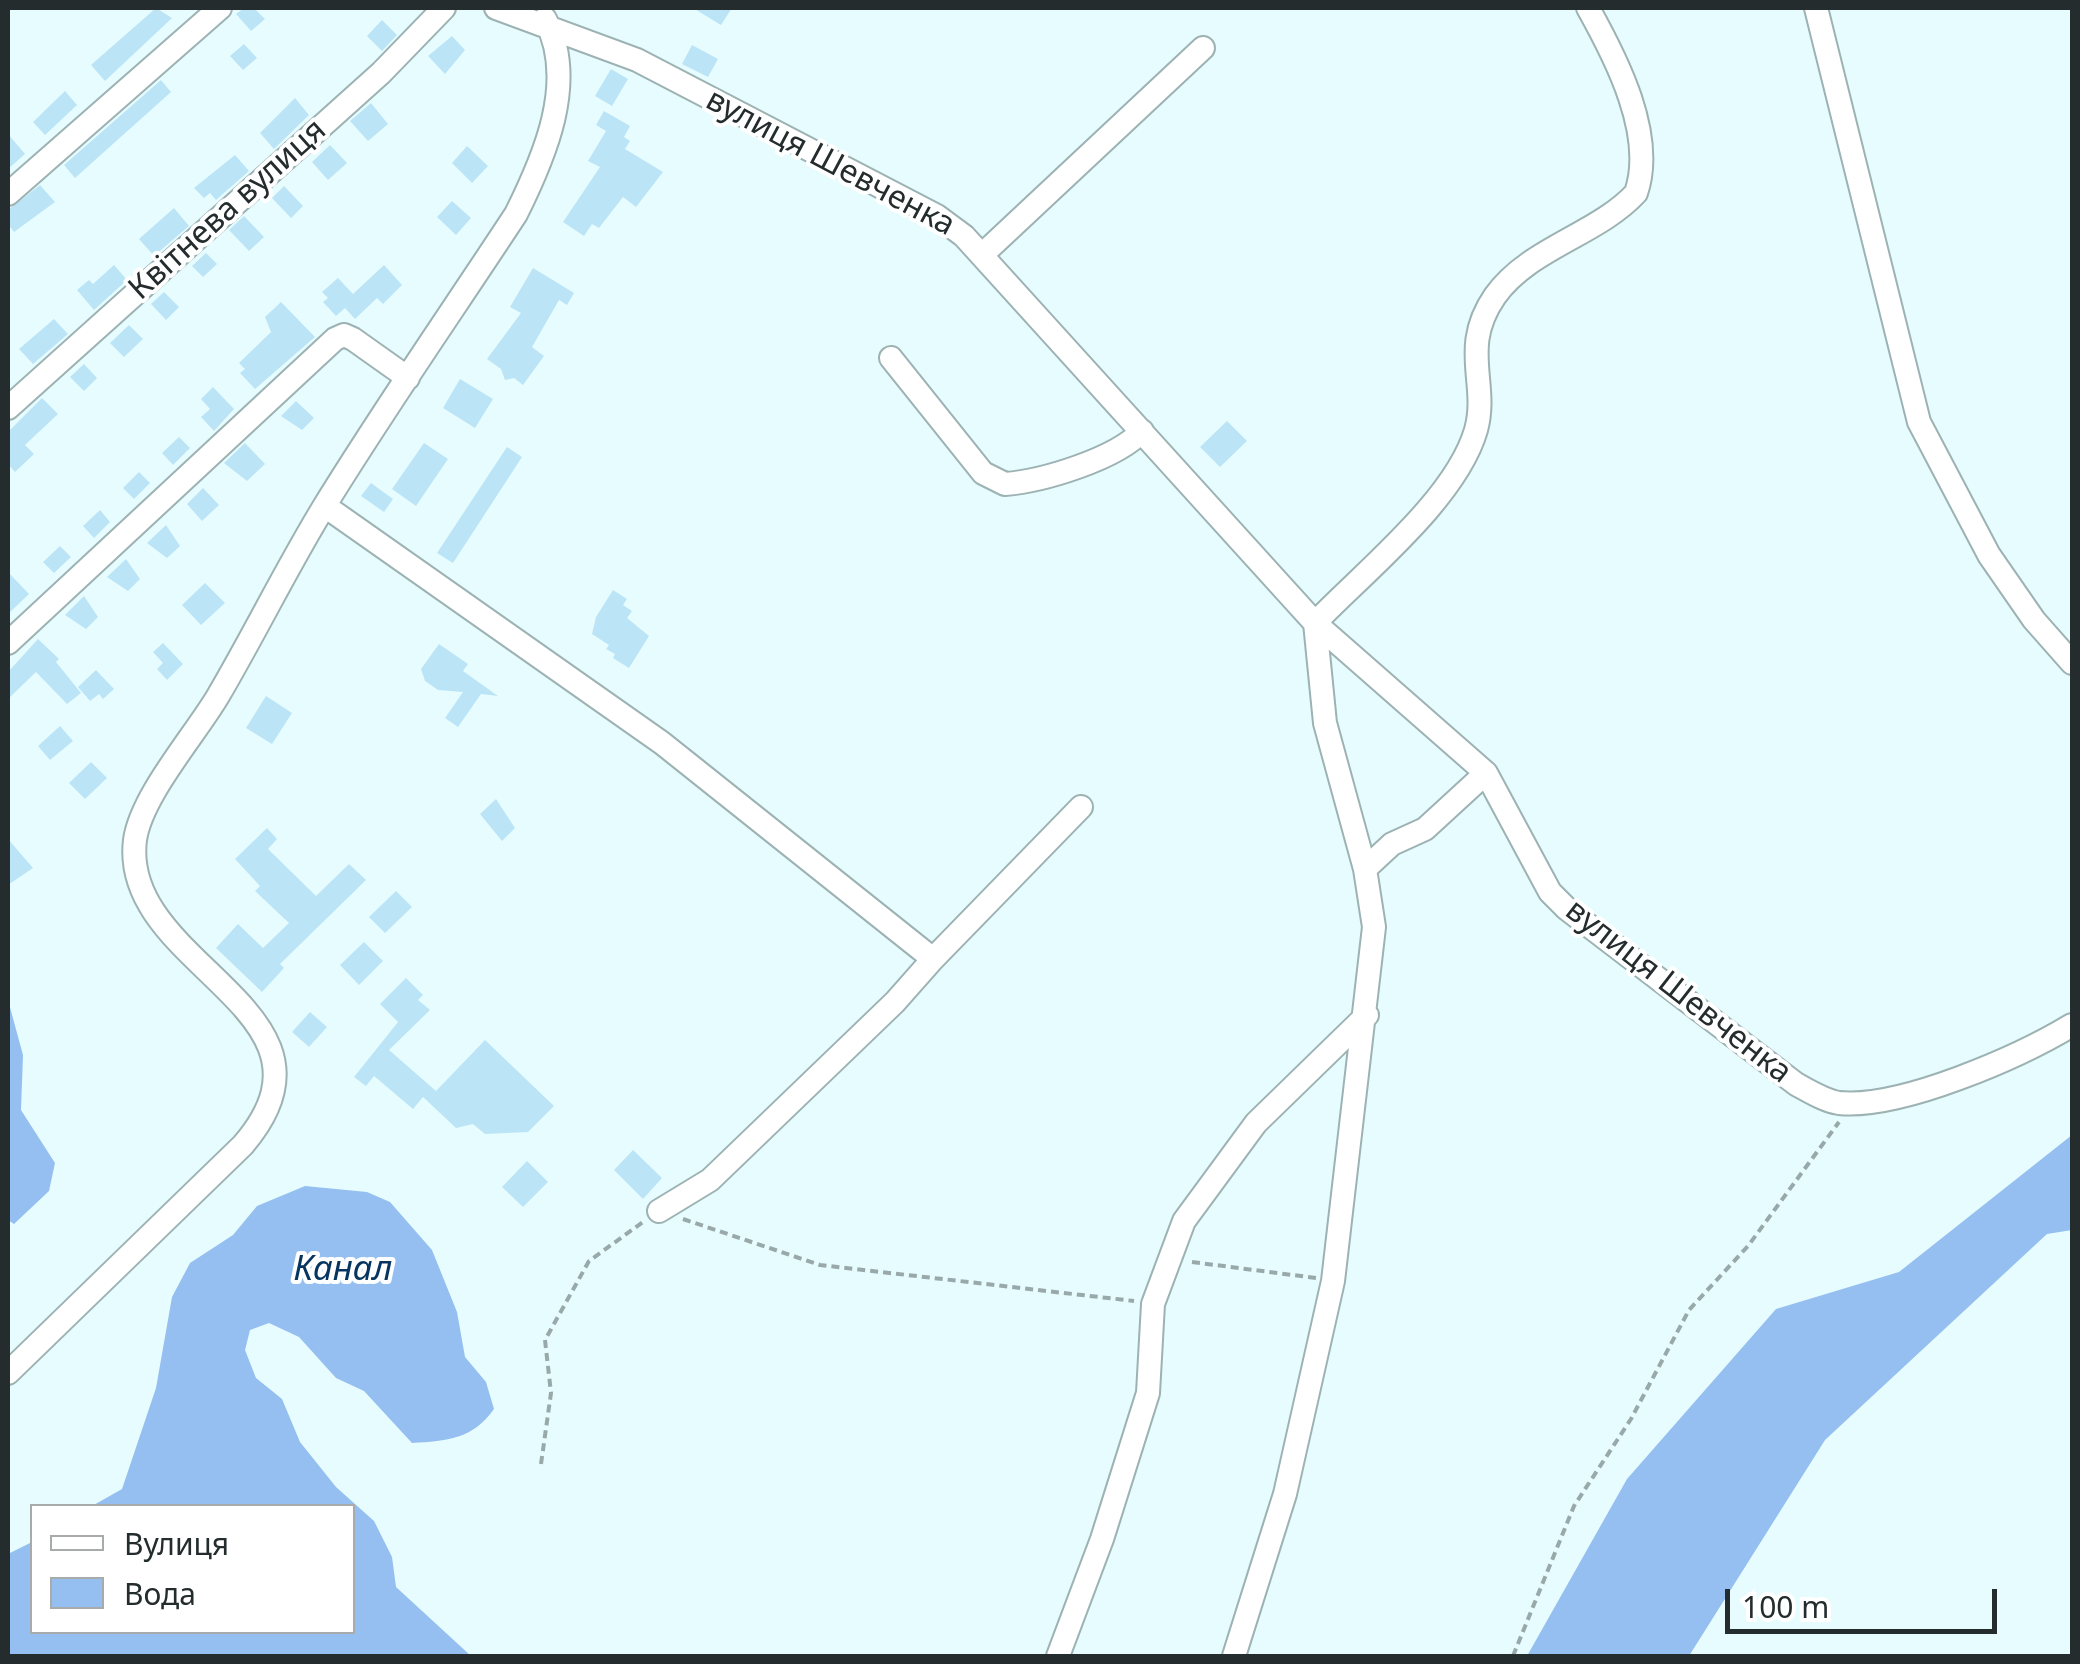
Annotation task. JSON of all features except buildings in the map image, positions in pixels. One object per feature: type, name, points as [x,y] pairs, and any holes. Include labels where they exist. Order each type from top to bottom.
[{"type":"street","points":[[8,194],[220,8]]},
{"type":"street","name":"Квітнева вулиця","points":[[8,408],[381,73],[444,8]]},
{"type":"street","name":"вулиця Шевченка","points":[[496,8],[544,18],[637,60],[937,216],[984,253],[1315,622],[1486,773],[1550,892],[1796,1084],[1834,1103]]},
{"type":"street","points":[[1234,1656],[1285,1494],[1334,1281],[1374,927],[1365,868],[1325,722],[1315,622],[1428,506],[1457,468],[1478,420],[1473,364],[1481,325],[1495,296],[1519,272],[1636,193],[1642,167],[1638,128],[1588,8]]},
{"type":"street","points":[[1816,8],[1924,434],[1989,555],[2034,620],[2072,663]]},
{"type":"street","points":[[8,1373],[243,1145],[266,1118],[276,1090],[276,1070],[262,1032],[248,1011],[182,946],[148,900],[136,854],[143,813],[216,699],[325,506],[516,214],[539,168],[556,104],[556,52],[544,18]]},
{"type":"street","points":[[984,253],[1203,48]]},
{"type":"street","points":[[8,643],[335,339],[344,334],[408,378]]},
{"type":"street","points":[[891,358],[983,473],[1005,484],[1106,456],[1128,446],[1142,431]]},
{"type":"street","points":[[325,506],[662,743],[933,959]]},
{"type":"street","points":[[1365,868],[1392,844],[1425,829],[1486,773]]},
{"type":"street","points":[[659,1211],[710,1180],[1080,807]]},
{"type":"street","points":[[1058,1656],[1102,1540],[1148,1393],[1153,1304],[1167,1258],[1211,1180],[1256,1123],[1367,1015]]},
{"type":"street","points":[[1834,1103],[1870,1103],[1907,1096],[2049,1039],[2072,1024]]},
{"type":"path","points":[[1513,1656],[1574,1506],[1631,1419],[1689,1310],[1748,1246],[1839,1122],[1834,1103]]},
{"type":"path","points":[[542,1464],[551,1394],[546,1340],[590,1261],[659,1211],[820,1265],[1153,1304]]},
{"type":"path","points":[[1167,1258],[1334,1281]]},
{"type":"water","points":[[8,1000],[23,1055],[21,1110],[55,1163],[49,1191],[14,1224],[8,1220]]},
{"type":"water","points":[[2072,1135],[2072,1230],[2047,1234],[1825,1440],[1689,1656],[1527,1656],[1627,1479],[1776,1309],[1899,1272]]},
{"type":"water","name":"Канал","points":[[305,1186],[367,1192],[390,1202],[432,1250],[457,1312],[465,1357],[486,1382],[494,1409],[468,1432],[412,1443],[364,1391],[336,1378],[299,1337],[269,1323],[250,1330],[245,1350],[256,1378],[282,1399],[300,1442],[355,1504],[96,1504],[122,1489],[156,1388],[172,1297],[190,1263],[233,1235],[257,1206]]},
{"type":"water","name":"Канал","points":[[355,1504],[374,1521],[392,1557],[396,1587],[471,1656],[8,1656],[8,1554],[30,1543],[30,1634],[355,1634]]}]
